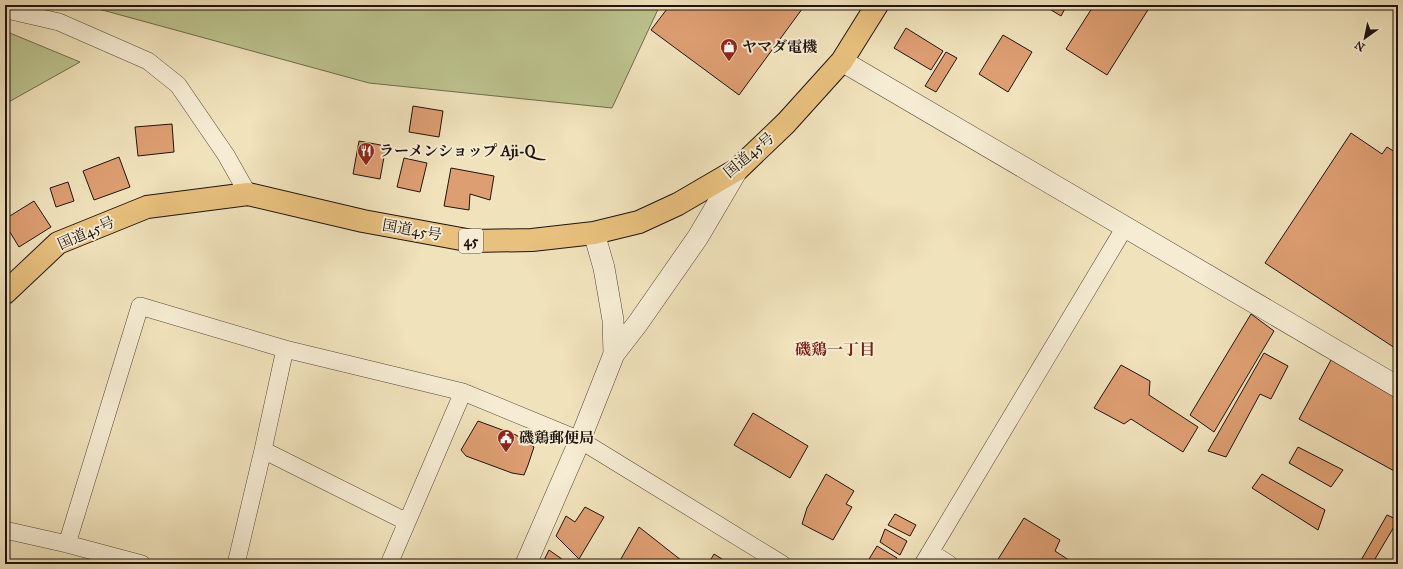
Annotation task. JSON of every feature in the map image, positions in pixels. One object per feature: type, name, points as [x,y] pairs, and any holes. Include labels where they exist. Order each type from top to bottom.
[{"type":"highway","name":"国道45号","points":[[5,293],[58,243],[147,207],[248,194],[363,221],[472,241],[532,240],[594,233],[639,222],[678,204],[738,169],[786,123],[842,61],[877,5]]},
{"type":"street","points":[[7,10],[59,22],[148,61],[178,85],[226,155],[248,194]]},
{"type":"street","points":[[842,61],[1398,387]]},
{"type":"street","points":[[526,564],[580,440],[614,354],[638,323],[698,237],[738,169]]},
{"type":"street","points":[[949,564],[926,558],[1125,227]]},
{"type":"street","points":[[594,233],[604,268],[613,320],[614,354]]},
{"type":"street","points":[[67,544],[140,306],[285,349],[463,392],[580,440],[782,564]]},
{"type":"street","points":[[236,564],[285,349]]},
{"type":"street","points":[[389,564],[463,392]]},
{"type":"street","points":[[263,450],[407,522]]},
{"type":"street","points":[[5,530],[67,544],[142,564]]},
{"type":"green space","points":[[84,5],[660,5],[612,108],[369,83]]},
{"type":"green space","points":[[5,31],[80,62],[5,104]]},
{"type":"building","name":"ヤマダ電機","points":[[670,5],[805,5],[739,95],[651,30]]},
{"type":"building","points":[[1043,5],[1067,5],[1061,16]]},
{"type":"building","points":[[1094,5],[1151,5],[1107,75],[1066,49]]},
{"type":"building","points":[[906,28],[943,51],[931,70],[894,48]]},
{"type":"building","points":[[1003,35],[1032,52],[1008,92],[979,74]]},
{"type":"building","points":[[946,52],[957,58],[936,92],[925,86]]},
{"type":"building","points":[[413,106],[443,111],[439,137],[409,132]]},
{"type":"building","points":[[172,124],[174,152],[138,156],[135,127]]},
{"type":"building","points":[[1351,133],[1382,154],[1387,147],[1398,154],[1398,350],[1265,263]]},
{"type":"building","points":[[359,141],[386,146],[380,179],[353,174]]},
{"type":"building","points":[[119,157],[130,187],[94,200],[83,171]]},
{"type":"building","points":[[404,158],[427,163],[420,192],[397,187]]},
{"type":"building","points":[[451,168],[494,176],[490,200],[470,194],[469,210],[444,206]]},
{"type":"building","points":[[68,182],[74,201],[56,207],[50,188]]},
{"type":"building","points":[[34,201],[51,227],[19,247],[5,224],[5,219]]},
{"type":"building","points":[[1251,314],[1274,331],[1214,432],[1190,415]]},
{"type":"building","points":[[1264,353],[1288,366],[1271,399],[1260,394],[1226,457],[1208,451]]},
{"type":"building","points":[[1331,360],[1398,399],[1398,473],[1299,419]]},
{"type":"building","points":[[1121,365],[1150,381],[1149,395],[1198,427],[1183,452],[1131,419],[1124,424],[1094,408]]},
{"type":"building","points":[[753,413],[808,446],[790,478],[734,445]]},
{"type":"building","points":[[478,421],[516,435],[534,447],[524,475],[512,473],[466,456],[461,450]]},
{"type":"building","points":[[1298,447],[1343,470],[1331,487],[1289,463]]},
{"type":"building","points":[[826,474],[854,491],[846,504],[852,507],[833,540],[802,524],[807,508]]},
{"type":"building","points":[[1262,474],[1325,510],[1318,530],[1252,488]]},
{"type":"building","points":[[585,507],[604,517],[579,559],[556,536],[566,516],[575,522]]},
{"type":"building","points":[[895,514],[916,525],[910,536],[888,525]]},
{"type":"building","points":[[1387,515],[1398,520],[1372,564],[1362,564],[1360,562]]},
{"type":"building","points":[[1024,518],[1060,540],[1055,551],[1075,564],[995,564]]},
{"type":"building","points":[[639,527],[686,564],[618,564]]},
{"type":"building","points":[[885,529],[907,541],[900,555],[880,542]]},
{"type":"building","points":[[877,546],[897,558],[894,564],[866,564]]},
{"type":"building","points":[[549,550],[569,564],[542,564]]},
{"type":"building","points":[[714,554],[730,564],[708,564]]},
{"type":"place","name":"ヤマダ電機","points":[[729,62]]},
{"type":"place","name":"ラーメンショップ Aji-Q","points":[[366,166]]},
{"type":"place","name":"磯鶏郵便局","points":[[506,453]]},
{"type":"district","name":"磯鶏一丁目","points":[[835,349]]}]
